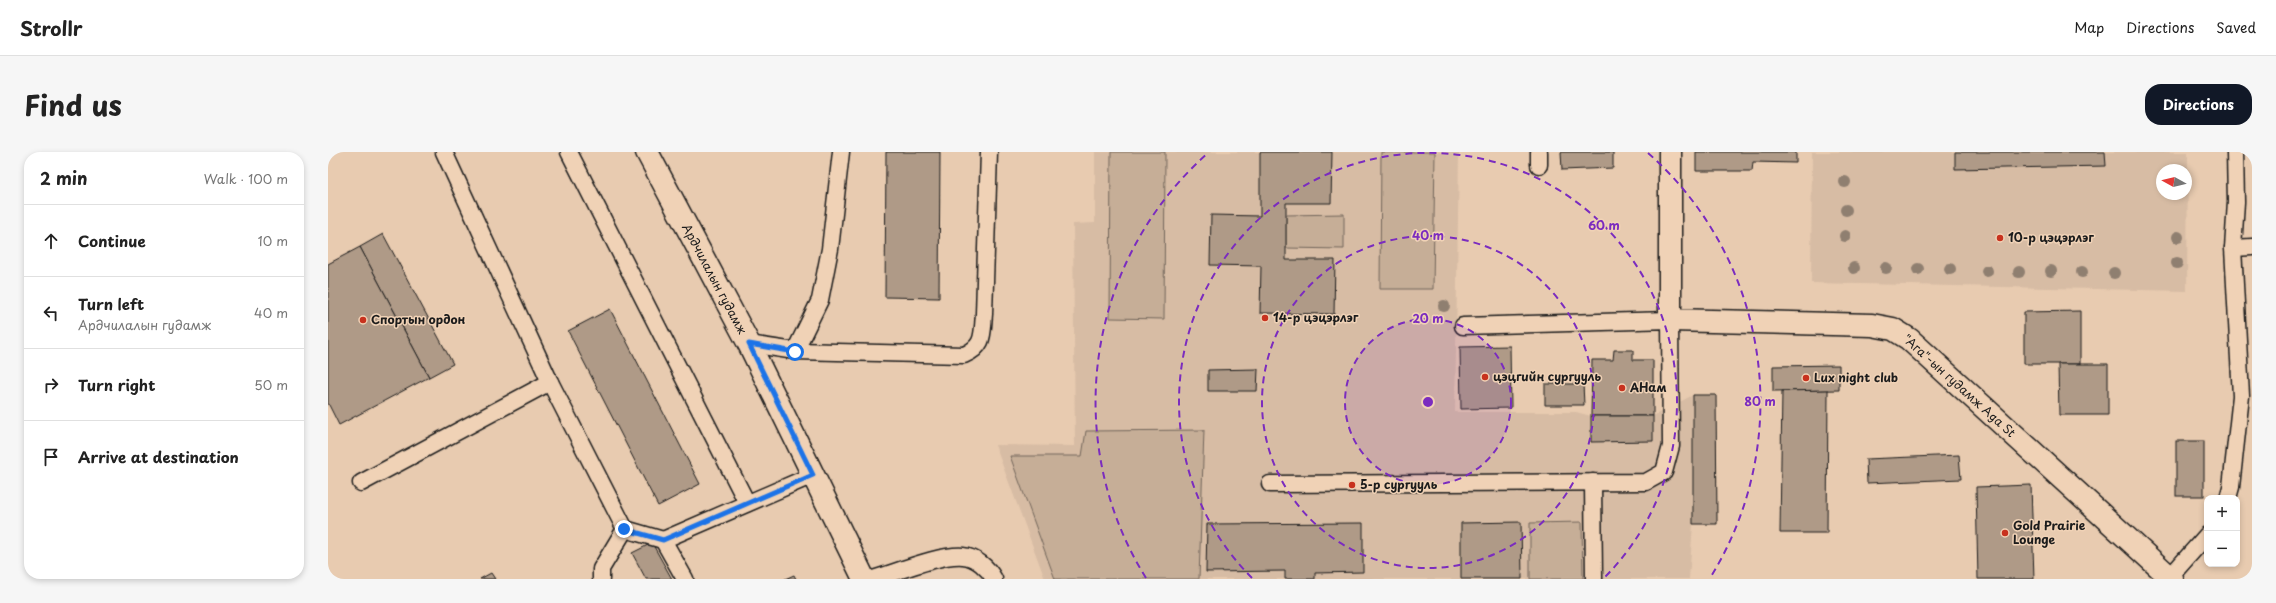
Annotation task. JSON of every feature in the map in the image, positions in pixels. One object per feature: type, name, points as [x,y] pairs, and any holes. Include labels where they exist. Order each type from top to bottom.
[{"type":"street","name":"Ардчилалын гудамж","points":[[647,152],[749,344],[864,579]]},
{"type":"street","points":[[1670,152],[1670,320]]},
{"type":"street","name":"\"Ага\"-ын гудамж Aga St","points":[[1670,320],[1872,325],[1893,329],[1909,339],[2170,578]]},
{"type":"lane","points":[[444,152],[550,382],[624,529],[663,540],[813,475]]},
{"type":"lane","points":[[569,152],[747,503]]},
{"type":"lane","points":[[795,352],[820,300],[830,249],[841,152]]},
{"type":"lane","points":[[749,344],[795,352],[964,355],[974,351],[982,340],[984,314],[988,152]]},
{"type":"lane","points":[[2229,495],[2232,487],[2240,396],[2233,248],[2236,202],[2235,152]]},
{"type":"lane","points":[[2233,248],[2252,247]]},
{"type":"lane","points":[[1270,484],[1646,482],[1664,472],[1671,446],[1670,320],[1463,326]]},
{"type":"lane","points":[[361,483],[550,382]]},
{"type":"lane","points":[[2240,396],[2252,408]]},
{"type":"lane","points":[[1593,482],[1594,579]]},
{"type":"lane","points":[[601,579],[601,569],[624,529]]},
{"type":"lane","points":[[2170,578],[2204,538]]},
{"type":"lane","points":[[663,540],[685,579]]},
{"type":"lane","points":[[873,579],[950,556],[964,556],[979,562],[990,571],[994,579]]},
{"type":"shaded area","points":[[1095,152],[1459,152],[1455,412],[1576,412],[1591,416],[1591,442],[1653,441],[1653,416],[1693,395],[1693,524],[1689,579],[1045,579],[995,445],[1075,446],[1073,224],[1095,223]]},
{"type":"shaded area","points":[[1111,152],[1165,152],[1164,319],[1110,318]]},
{"type":"shaded area","points":[[1381,152],[1435,152],[1433,289],[1380,289]]},
{"type":"shaded area","name":"10-р цэцэрлэг","points":[[1812,152],[2188,152],[2188,164],[2156,164],[2156,200],[2188,200],[2187,291],[1811,283]]},
{"type":"shaded area","points":[[1344,214],[1344,249],[1286,248],[1286,215]]},
{"type":"shaded area","points":[[1204,430],[1199,579],[1055,579],[1010,456],[1082,456],[1086,431]]},
{"type":"shaded area","points":[[1582,522],[1583,579],[1530,579],[1530,523]]},
{"type":"building","points":[[886,152],[940,152],[939,298],[885,297]]},
{"type":"building","points":[[1260,152],[1332,152],[1331,203],[1286,203],[1286,260],[1335,260],[1334,314],[1260,313],[1261,266],[1210,265],[1211,215],[1260,216]]},
{"type":"building","points":[[1561,152],[1613,152],[1613,168],[1562,170]]},
{"type":"building","points":[[1696,152],[1796,152],[1796,163],[1753,162],[1752,171],[1696,171]]},
{"type":"building","points":[[1955,152],[2105,152],[2106,166],[1955,169]]},
{"type":"building","points":[[383,234],[453,364],[429,377],[360,247]]},
{"type":"building","name":"Спортын ордон","points":[[360,247],[429,377],[339,425],[328,403],[328,264]]},
{"type":"building","points":[[610,309],[700,484],[658,506],[568,331]]},
{"type":"building","points":[[2080,311],[2080,364],[2024,364],[2024,312]]},
{"type":"building","name":"цэцгийн сургууль","points":[[1510,346],[1511,408],[1461,409],[1460,347]]},
{"type":"building","name":"АНам","points":[[1614,350],[1633,350],[1633,360],[1653,360],[1653,416],[1591,416],[1592,360],[1613,360]]},
{"type":"building","points":[[2058,364],[2108,364],[2108,415],[2059,415]]},
{"type":"building","name":"Lux night club","points":[[1839,365],[1839,390],[1773,391],[1773,366]]},
{"type":"building","points":[[1258,369],[1257,391],[1208,391],[1208,370]]},
{"type":"building","points":[[1545,384],[1583,384],[1584,405],[1545,405]]},
{"type":"building","points":[[1828,390],[1827,533],[1780,533],[1782,391]]},
{"type":"building","points":[[1693,395],[1716,395],[1717,524],[1693,524]]},
{"type":"building","points":[[1591,416],[1653,416],[1653,441],[1591,442]]},
{"type":"building","points":[[2176,441],[2204,441],[2204,496],[2176,496]]},
{"type":"building","points":[[1959,455],[1961,479],[1867,483],[1866,459]]},
{"type":"building","name":"Gold Prairie Lounge","points":[[2031,485],[2034,579],[1978,579],[1976,487]]},
{"type":"building","points":[[1521,522],[1522,579],[1461,579],[1461,523]]},
{"type":"building","points":[[1363,523],[1363,572],[1315,573],[1315,579],[1285,579],[1285,571],[1206,572],[1207,524]]},
{"type":"building","points":[[652,543],[672,579],[646,579],[632,553]]},
{"type":"building","points":[[491,573],[495,579],[480,579]]},
{"type":"building","points":[[794,575],[796,579],[785,579]]},
{"type":"place","name":"10-р цэцэрлэг","points":[[2000,238]]},
{"type":"place","name":"14-р цэцэрлэг","points":[[1265,318]]},
{"type":"place","name":"Спортын ордон","points":[[363,320]]},
{"type":"place","name":"цэцгийн сургууль","points":[[1485,377]]},
{"type":"place","name":"Lux night club","points":[[1806,378]]},
{"type":"place","name":"АНам","points":[[1622,388]]},
{"type":"place","name":"5-р сургууль","points":[[1352,485]]},
{"type":"place","name":"Gold Prairie Lounge","points":[[2005,533]]},
{"type":"route","points":[[624,529],[663,540],[813,475],[749,344],[795,352]]}]
